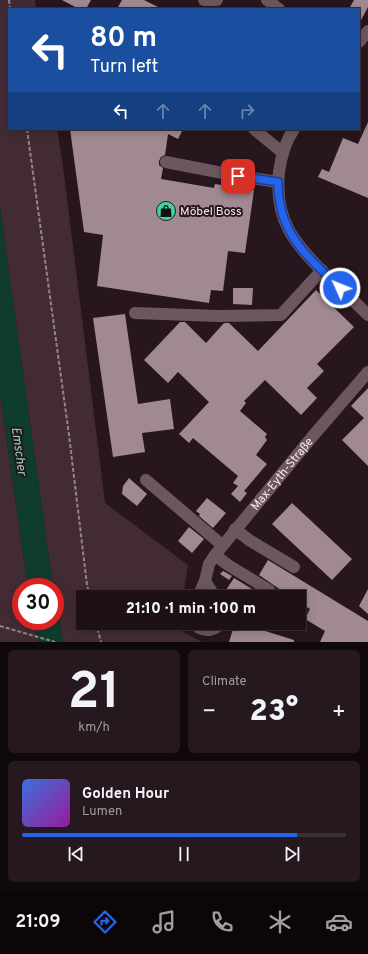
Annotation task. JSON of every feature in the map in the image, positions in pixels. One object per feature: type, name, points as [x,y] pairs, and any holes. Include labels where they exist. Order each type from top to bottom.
[{"type":"street","points":[[204,0],[217,0]]},
{"type":"street","points":[[267,0],[278,8]]},
{"type":"street","points":[[360,41],[368,32]]},
{"type":"street","points":[[255,130],[283,153]]},
{"type":"street","points":[[294,130],[283,153],[278,182],[280,206],[288,230],[299,247],[368,315]]},
{"type":"street","points":[[166,162],[278,182]]},
{"type":"street","points":[[135,313],[217,316],[281,315],[322,270]]},
{"type":"street","name":"Max-Eyth-Straße","points":[[201,590],[209,564],[219,550],[368,372]]},
{"type":"street","points":[[146,480],[219,550],[228,564],[269,590]]},
{"type":"street","points":[[235,530],[294,567]]},
{"type":"street","points":[[205,581],[211,590]]},
{"type":"path","points":[[27,130],[89,590]]},
{"type":"path","points":[[0,626],[55,642]]},
{"type":"path","points":[[98,630],[101,642]]},
{"type":"shaded area","points":[[0,0],[35,0],[36,8],[8,8],[8,130],[57,130],[105,503],[188,565],[184,590],[76,590],[76,630],[180,630],[202,642],[63,642],[61,630],[64,630],[64,578],[52,578],[0,208]]},
{"type":"shaded area","points":[[0,394],[27,578],[12,578],[12,630],[35,630],[38,642],[0,642]]},
{"type":"water","name":"Emscher","points":[[0,208],[52,578],[27,578],[0,394]]},
{"type":"water","points":[[35,630],[61,630],[63,642],[38,642]]},
{"type":"building","points":[[62,0],[91,0],[87,8],[77,8]]},
{"type":"building","points":[[122,0],[144,0],[160,8],[118,8]]},
{"type":"building","points":[[354,0],[368,0],[368,7],[360,22],[360,8],[350,8]]},
{"type":"building","points":[[368,122],[368,198],[318,177],[322,169],[329,172],[343,138],[358,144]]},
{"type":"building","name":"Möbel Boss","points":[[70,130],[182,130],[178,139],[168,134],[165,155],[161,157],[159,161],[159,165],[163,168],[161,179],[214,188],[215,184],[254,190],[245,253],[228,251],[223,291],[211,290],[209,303],[97,286],[103,235],[84,232]]},
{"type":"building","points":[[233,288],[253,288],[252,305],[233,304]]},
{"type":"building","points":[[316,290],[354,327],[317,364],[324,371],[307,388],[317,398],[301,415],[265,380],[244,401],[246,403],[240,411],[267,434],[265,437],[267,440],[256,455],[267,464],[244,491],[247,493],[240,502],[231,494],[238,486],[233,483],[238,476],[193,438],[189,443],[179,434],[209,402],[178,372],[168,383],[144,360],[180,322],[185,322],[206,343],[224,323],[229,323],[258,351]]},
{"type":"building","points":[[125,314],[138,404],[170,399],[174,429],[142,433],[145,452],[113,457],[93,318]]},
{"type":"building","points":[[368,388],[368,466],[342,440],[364,418],[351,406]]},
{"type":"building","points":[[129,478],[147,494],[137,506],[122,494],[123,486]]},
{"type":"building","points":[[207,498],[226,513],[213,528],[199,516],[200,514],[196,511]]},
{"type":"building","points":[[292,503],[352,559],[332,580],[272,524]]},
{"type":"building","points":[[189,527],[204,539],[192,553],[178,541]]},
{"type":"building","points":[[268,560],[368,621],[368,642],[320,642],[325,631],[306,620],[310,609],[306,606],[306,590],[281,590],[259,575]]},
{"type":"building","points":[[223,571],[232,576],[229,580],[220,574]]},
{"type":"building","points":[[234,578],[252,589],[251,590],[226,590]]},
{"type":"building","points":[[368,589],[368,614],[359,606]]},
{"type":"building","points":[[233,630],[262,630],[294,640],[294,642],[229,642]]},
{"type":"place","name":"Möbel Boss","points":[[166,211]]},
{"type":"route","points":[[238,176],[278,182],[280,206],[288,230],[299,247],[340,288]]}]
